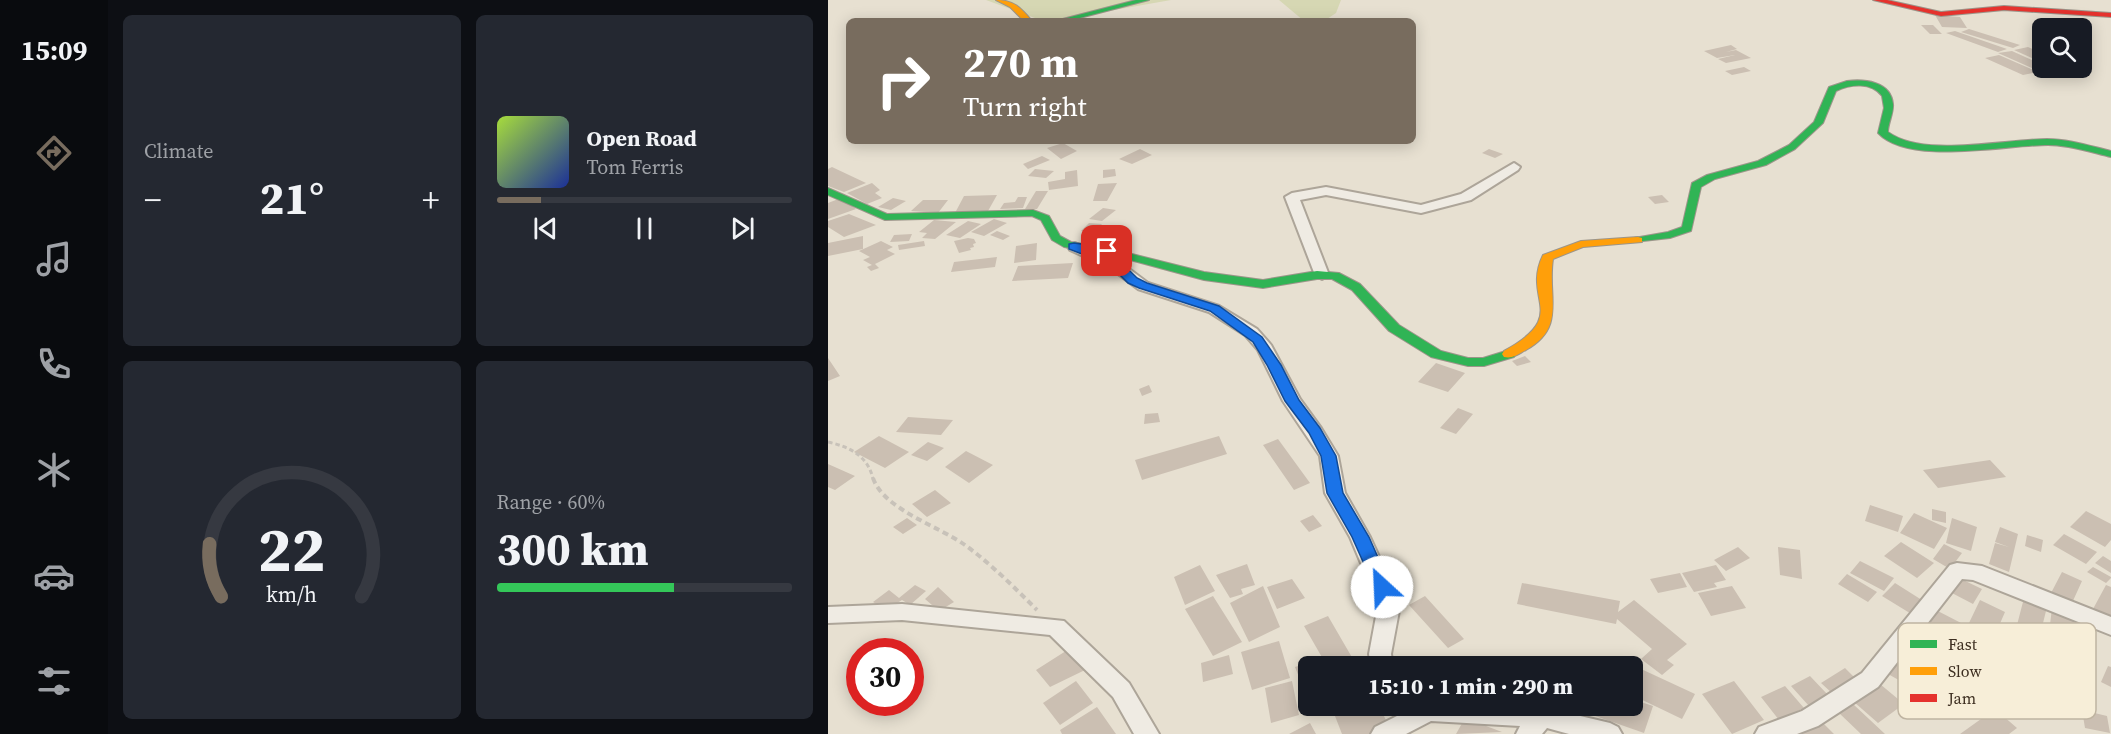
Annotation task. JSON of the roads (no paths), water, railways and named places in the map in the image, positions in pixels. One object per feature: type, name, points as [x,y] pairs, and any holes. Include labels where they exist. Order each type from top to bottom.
[{"type":"street","points":[[1000,0],[1013,5],[1025,18]]},
{"type":"street","points":[[1071,18],[1145,0]]},
{"type":"street","points":[[1877,0],[1941,14],[2004,8],[2111,15]]},
{"type":"street","points":[[1074,246],[1107,251],[1160,266],[1262,284],[1275,284],[1322,275],[1335,276],[1355,285],[1382,316],[1432,354],[1457,361],[1486,363],[1515,351],[1540,334],[1549,317],[1543,278],[1547,257],[1558,250],[1576,244],[1661,237],[1687,229],[1696,184],[1714,175],[1749,167],[1783,153],[1800,141],[1820,121],[1832,89],[1844,82],[1863,83],[1879,88],[1889,105],[1882,129],[1883,134],[1900,145],[1933,148],[2044,142],[2075,145],[2111,154]]},
{"type":"street","points":[[1322,275],[1292,197],[1326,191],[1422,209],[1467,197],[1514,168]]},
{"type":"street","points":[[828,191],[842,195],[870,213],[885,217],[1033,213],[1048,221],[1056,239],[1104,259],[1120,268],[1132,281],[1215,309],[1251,333],[1265,348],[1292,401],[1329,456],[1335,493],[1360,537],[1382,587],[1388,611],[1380,656]]},
{"type":"street","points":[[1915,623],[1957,571],[1975,572],[2111,626]]},
{"type":"street","points":[[828,615],[902,612],[1056,627],[1121,690],[1148,734]]},
{"type":"street","points":[[1767,734],[1810,719],[1870,680],[1898,645]]},
{"type":"street","points":[[1383,734],[1411,716]]},
{"type":"street","points":[[1476,716],[1610,734]]}]
